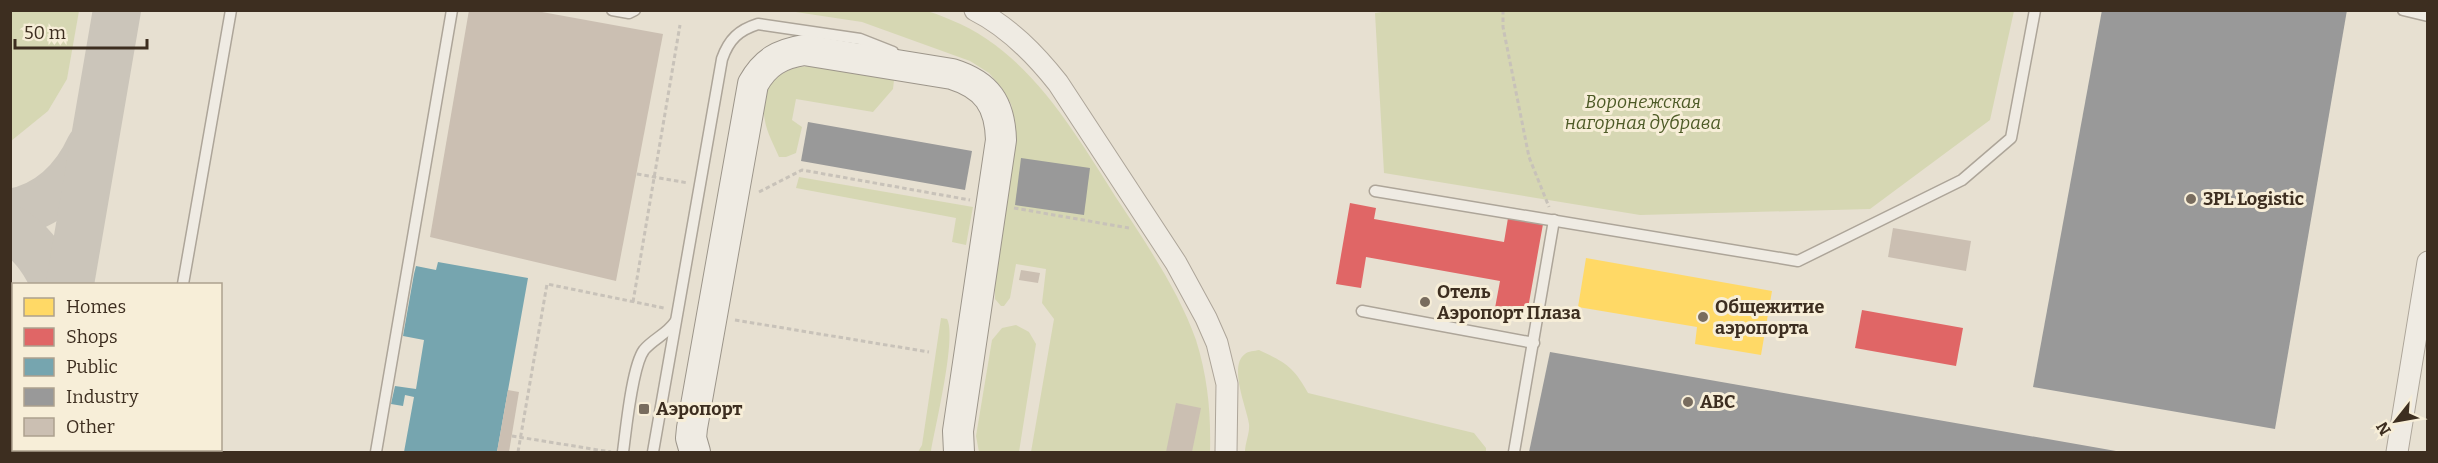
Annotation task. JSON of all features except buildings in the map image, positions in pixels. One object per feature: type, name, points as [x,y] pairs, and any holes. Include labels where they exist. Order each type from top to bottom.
[{"type":"main road","points":[[695,453],[691,438],[692,428],[753,84],[761,70],[782,54],[804,50],[952,74],[968,79],[991,99],[997,111],[1002,140],[956,445]]},
{"type":"street","points":[[988,14],[1021,42],[1058,83],[1191,288],[1217,343],[1224,366],[1227,395],[1226,453]]},
{"type":"street","points":[[2397,453],[2427,262]]},
{"type":"lane","points":[[183,283],[231,10]]},
{"type":"lane","points":[[376,453],[452,10]]},
{"type":"lane","points":[[612,10],[629,13],[635,10]]},
{"type":"lane","points":[[1375,191],[1798,261],[1962,180],[2010,138],[2035,10]]},
{"type":"lane","points":[[2403,10],[2427,16]]},
{"type":"lane","points":[[653,453],[722,58],[726,46],[735,35],[758,24],[860,39],[952,74]]},
{"type":"lane","points":[[1514,453],[1554,220]]},
{"type":"lane","points":[[1362,311],[1534,343]]},
{"type":"lane","points":[[623,453],[638,362],[642,352],[670,329],[678,312]]},
{"type":"path","points":[[1503,10],[1503,27],[1530,157],[1554,220]]},
{"type":"path","points":[[633,302],[680,25]]},
{"type":"path","points":[[753,195],[802,170],[1133,229]]},
{"type":"path","points":[[518,453],[547,284],[678,312]]},
{"type":"path","points":[[711,316],[929,352]]},
{"type":"path","points":[[512,436],[611,453]]},
{"type":"green space","points":[[889,9],[933,13],[979,34],[1005,53],[1028,75],[1050,99],[1087,152],[1153,254],[1181,305],[1196,340],[1206,382],[1210,452],[1031,452],[1054,319],[1042,303],[1046,269],[1016,264],[1010,298],[1004,306],[1001,306],[995,299],[995,263],[1016,138],[1011,104],[1002,88],[989,73],[970,61],[862,22],[789,11]]},
{"type":"green space","points":[[11,10],[79,11],[67,79],[48,111],[11,141]]},
{"type":"green space","name":"Воронежская нагорная дубрава","points":[[1389,11],[2014,11],[1990,120],[1870,209],[1640,215],[1384,173],[1375,13]]},
{"type":"green space","points":[[809,66],[894,80],[893,89],[873,112],[796,99],[792,120],[802,127],[796,153],[779,157],[766,126],[765,99],[773,82],[780,76],[788,71]]},
{"type":"green space","points":[[799,177],[973,207],[966,245],[952,242],[956,218],[796,188]]},
{"type":"green space","points":[[941,318],[947,319],[949,329],[944,383],[931,452],[918,452],[922,445]]},
{"type":"green space","points":[[1016,325],[1029,332],[1036,344],[1019,452],[979,452],[976,436],[992,340],[1002,328]]},
{"type":"green space","points":[[1259,350],[1288,366],[1308,393],[1474,433],[1486,448],[1486,452],[1245,452],[1249,424],[1240,388],[1238,368],[1245,354]]},
{"type":"taxiway","points":[[70,283],[117,10]]},
{"type":"taxiway","points":[[10,213],[36,205],[59,190],[77,170],[90,147]]},
{"type":"taxiway","points":[[10,229],[37,253],[54,283]]},
{"type":"place","name":"3PL Logistic","points":[[2191,199]]},
{"type":"place","name":"Отель Аэропорт Плаза","points":[[1425,302]]},
{"type":"place","name":"Общежитие аэропорта","points":[[1703,317]]},
{"type":"place","name":"ABC","points":[[1688,402]]},
{"type":"place","name":"Аэропорт","points":[[644,409]]}]
